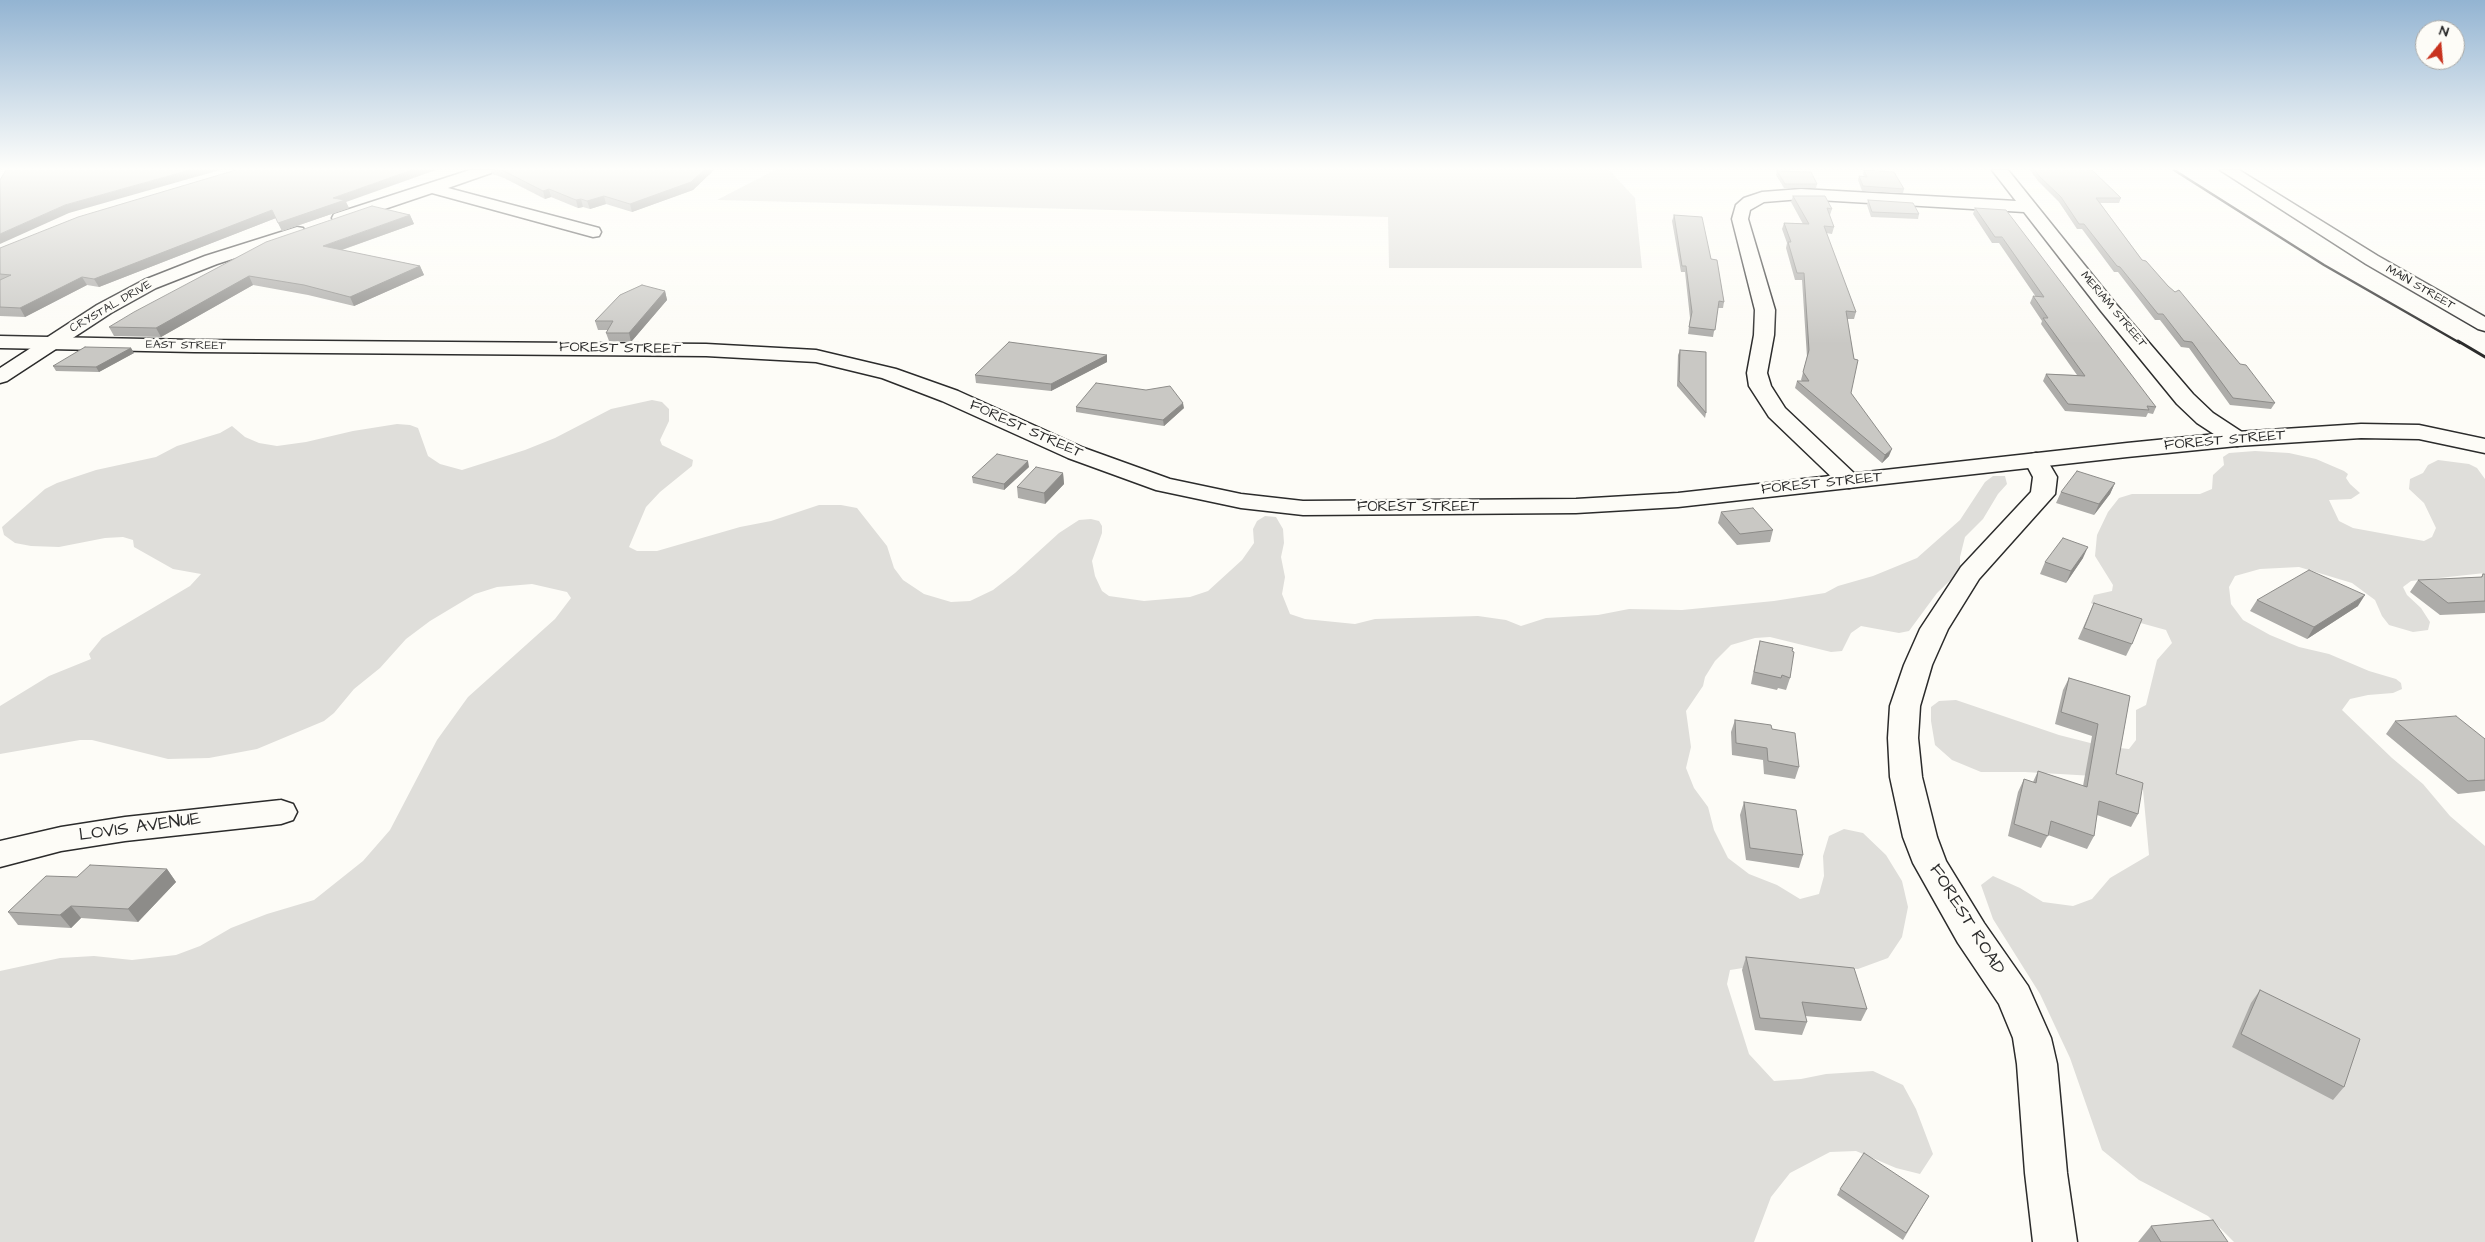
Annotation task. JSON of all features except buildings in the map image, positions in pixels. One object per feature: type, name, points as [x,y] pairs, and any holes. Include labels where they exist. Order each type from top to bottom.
[{"type":"street","name":"CRYSTAL DRIVE","points":[[0,377],[104,309],[163,278],[310,228]]},
{"type":"street","points":[[579,228],[594,232]]},
{"type":"street","points":[[1742,228],[1765,310],[1764,335],[1757,373],[1760,386],[1777,412],[1849,481]]},
{"type":"street","name":"MERIAM STREET","points":[[2045,228],[2185,399],[2205,418],[2237,439]]},
{"type":"street","name":"MAIN STREET","points":[[2321,228],[2372,260],[2485,325]]},
{"type":"street","name":"EAST STREET","points":[[0,342],[372,348]]},
{"type":"street","name":"FOREST STREET","points":[[372,348],[714,350],[795,354],[837,360],[889,372],[950,396],[1076,453],[1136,476],[1206,495],[1286,506],[1353,509],[1628,504],[2237,439],[2402,431],[2436,435],[2485,446]]},
{"type":"street","name":"FOREST ROAD","points":[[2036,460],[2045,477],[2043,494],[1970,573],[1934,629],[1918,665],[1905,706],[1903,738],[1906,777],[1920,837],[1930,862],[1960,917],[2015,997],[2032,1038],[2037,1064],[2046,1174],[2055,1242]]},
{"type":"street","name":"LOVIS AVENUE","points":[[0,854],[60,839],[125,828],[281,812]]},
{"type":"shaded area","points":[[1388,228],[1638,228],[1642,268],[1389,268]]},
{"type":"shaded area","points":[[652,400],[662,402],[669,409],[669,421],[660,440],[662,445],[693,460],[692,466],[660,492],[646,507],[629,547],[637,551],[657,551],[740,527],[771,521],[819,505],[841,505],[857,508],[887,546],[894,568],[903,580],[924,594],[951,602],[970,601],[993,590],[1015,573],[1059,533],[1079,520],[1091,519],[1099,521],[1102,526],[1102,533],[1092,561],[1095,576],[1102,591],[1109,596],[1144,601],[1190,597],[1208,591],[1242,560],[1254,543],[1253,529],[1257,521],[1265,516],[1276,517],[1283,529],[1284,543],[1281,557],[1285,577],[1282,594],[1290,614],[1305,619],[1355,624],[1375,619],[1478,616],[1506,620],[1521,626],[1546,618],[1598,615],[1629,609],[1682,610],[1774,601],[1825,593],[1838,586],[1873,576],[1917,558],[1960,520],[1985,482],[1993,476],[2005,476],[2007,484],[1998,494],[1983,519],[1965,537],[1960,557],[1960,571],[1937,593],[1909,631],[1899,633],[1861,626],[1851,633],[1842,651],[1831,652],[1770,637],[1755,638],[1731,645],[1715,661],[1705,677],[1703,686],[1686,711],[1691,747],[1686,768],[1694,788],[1708,807],[1714,830],[1728,858],[1749,874],[1777,885],[1800,899],[1819,894],[1824,876],[1823,856],[1829,836],[1844,829],[1863,833],[1886,855],[1902,881],[1908,907],[1902,937],[1888,958],[1858,969],[1769,964],[1730,970],[1727,984],[1749,1054],[1774,1081],[1801,1079],[1826,1074],[1873,1071],[1903,1085],[1916,1109],[1933,1154],[1920,1174],[1896,1168],[1856,1151],[1830,1152],[1790,1173],[1771,1197],[1754,1242],[0,1242],[0,971],[60,958],[94,956],[132,960],[176,955],[200,946],[231,928],[267,914],[314,900],[363,861],[390,830],[437,740],[468,697],[555,619],[571,598],[567,592],[532,584],[497,587],[475,594],[430,621],[406,639],[380,668],[354,689],[334,713],[324,721],[257,749],[209,758],[168,759],[92,740],[80,740],[0,754],[0,706],[49,676],[91,659],[89,654],[102,638],[190,586],[201,574],[173,569],[134,547],[133,540],[123,537],[105,538],[59,547],[31,546],[15,543],[4,535],[2,527],[45,489],[57,483],[96,470],[156,457],[177,446],[220,433],[232,426],[245,437],[259,443],[277,446],[397,424],[410,425],[418,428],[428,456],[440,464],[462,470],[525,450],[555,438],[611,409]]},
{"type":"shaded area","points":[[2255,451],[2289,453],[2316,459],[2344,471],[2348,474],[2346,478],[2350,484],[2360,493],[2351,499],[2329,500],[2339,521],[2353,528],[2424,541],[2432,537],[2436,528],[2424,503],[2409,489],[2410,479],[2423,473],[2428,465],[2438,460],[2469,464],[2477,468],[2485,479],[2485,573],[2411,581],[2403,587],[2407,595],[2421,608],[2430,622],[2428,630],[2413,632],[2389,625],[2382,616],[2375,600],[2352,583],[2299,567],[2260,569],[2235,576],[2229,587],[2231,604],[2243,620],[2270,635],[2299,647],[2329,654],[2369,671],[2396,679],[2401,683],[2402,689],[2393,693],[2350,699],[2342,710],[2392,758],[2423,784],[2450,816],[2485,846],[2485,1242],[2234,1242],[2208,1216],[2139,1180],[2102,1150],[2070,1058],[2040,994],[1993,919],[1981,885],[1993,876],[2020,888],[2043,902],[2073,906],[2092,899],[2110,878],[2149,855],[2143,790],[2094,776],[2025,772],[1981,772],[1952,760],[1935,745],[1931,707],[1939,701],[1956,700],[2059,735],[2102,746],[2129,749],[2136,740],[2136,710],[2146,705],[2157,660],[2172,643],[2166,630],[2108,614],[2091,603],[2094,595],[2112,591],[2113,585],[2095,556],[2097,535],[2108,512],[2119,498],[2132,494],[2200,494],[2212,489],[2213,475],[2224,465],[2223,457],[2229,453]]},
{"type":"railway","points":[[2266,228],[2324,265],[2460,343]]},
{"type":"railway","points":[[2458,341],[2485,357]]}]
